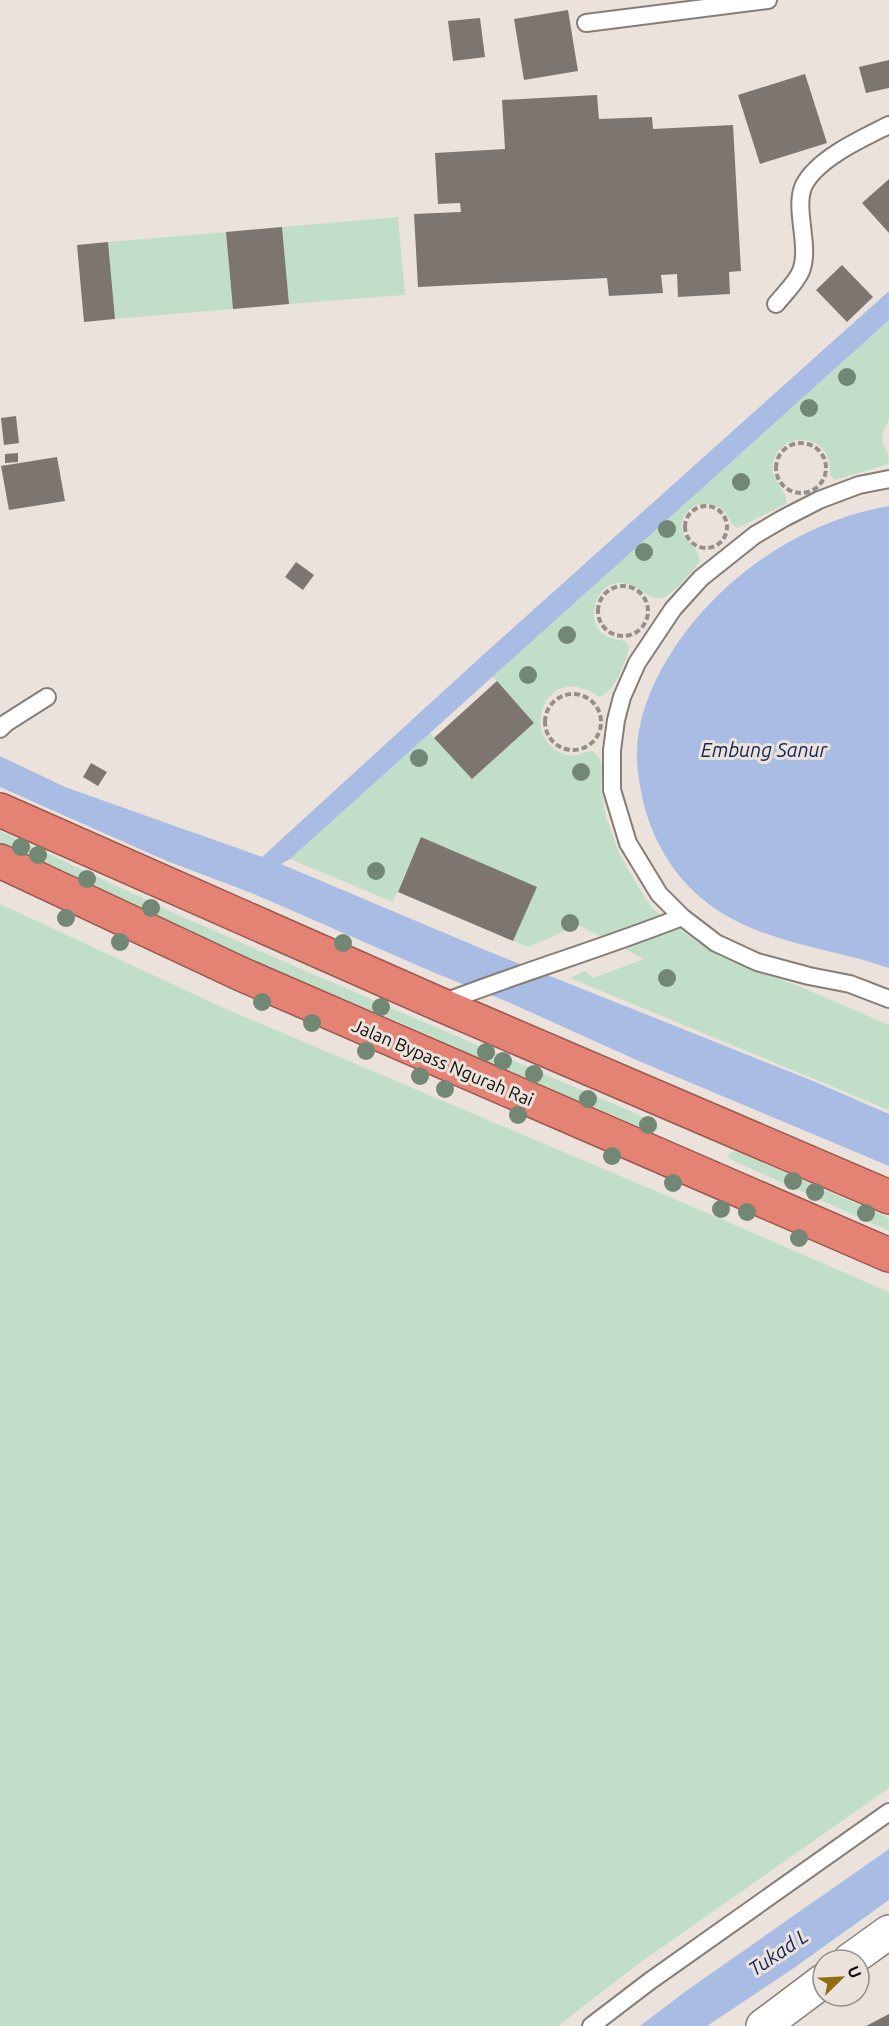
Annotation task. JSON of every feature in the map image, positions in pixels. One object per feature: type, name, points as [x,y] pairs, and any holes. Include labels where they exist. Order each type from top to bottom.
[{"type":"highway","points":[[0,810],[439,1005],[889,1197]]},
{"type":"highway","name":"Jalan Bypass Ngurah Rai","points":[[0,861],[241,974],[889,1255]]},
{"type":"highway","points":[[696,1172],[714,1122]]},
{"type":"street","points":[[867,1948],[889,1932]]},
{"type":"street","points":[[763,2026],[811,1990]]},
{"type":"lane","points":[[586,23],[768,0]]},
{"type":"lane","points":[[776,304],[800,273],[804,259],[801,204],[803,186],[814,172],[831,157],[889,125]]},
{"type":"lane","points":[[889,479],[859,485],[819,500],[755,535],[701,578],[673,609],[637,663],[622,697],[612,750],[612,790],[628,843],[659,894],[682,917],[716,943],[757,962],[850,984],[889,999]]},
{"type":"lane","points":[[0,729],[47,697]]},
{"type":"lane","points":[[439,1005],[490,984],[623,941],[682,917]]},
{"type":"lane","points":[[591,2026],[650,1981],[889,1812]]},
{"type":"path","points":[[804,444],[816,448],[821,454],[826,470],[824,478],[814,490],[798,493],[790,490],[779,479],[777,463],[785,449],[792,445],[804,444]]},
{"type":"path","points":[[704,506],[722,514],[726,527],[723,540],[717,545],[704,548],[692,543],[685,524],[691,512],[704,506]]},
{"type":"path","points":[[622,586],[630,587],[643,597],[648,613],[646,621],[636,633],[628,636],[611,634],[600,622],[599,606],[601,598],[607,592],[622,586]]},
{"type":"path","points":[[572,694],[582,695],[596,706],[600,714],[599,732],[587,746],[569,750],[553,741],[548,734],[546,716],[555,700],[572,694]]},
{"type":"green space","points":[[398,217],[405,295],[289,304],[282,227]]},
{"type":"green space","points":[[226,232],[233,309],[115,319],[108,242]]},
{"type":"green space","points":[[889,320],[889,420],[882,439],[889,464],[835,480],[830,475],[828,457],[820,447],[808,441],[794,441],[787,443],[777,453],[772,469],[784,492],[786,504],[737,528],[717,506],[703,504],[691,508],[685,515],[682,530],[699,555],[700,561],[678,587],[668,595],[658,598],[628,584],[613,584],[606,587],[597,599],[594,614],[598,628],[608,637],[625,641],[629,647],[615,683],[599,697],[581,688],[565,687],[553,694],[544,705],[541,719],[543,733],[551,746],[570,756],[593,751],[600,759],[601,789],[606,817],[619,853],[653,909],[719,956],[801,987],[889,1025],[889,1110],[570,978],[585,971],[593,978],[644,959],[578,925],[529,947],[513,941],[536,887],[421,837],[393,902],[290,859],[430,733],[472,779],[534,723],[492,676]]},
{"type":"green space","points":[[0,831],[172,912],[637,1114],[656,1124],[659,1129],[653,1132],[532,1082],[399,1022],[166,923],[0,845]]},
{"type":"green space","points":[[0,904],[226,1009],[889,1292],[889,1788],[638,1964],[558,2026],[0,2026]]},
{"type":"green space","points":[[735,1151],[889,1218],[889,1231],[732,1160],[728,1154]]},
{"type":"water","points":[[889,291],[889,320],[290,859],[281,864],[485,950],[813,1081],[889,1114],[889,1166],[641,1062],[508,1002],[435,973],[254,894],[167,861],[0,787],[0,756],[65,787],[262,857],[484,654]]},
{"type":"water","name":"Embung Sanur","points":[[889,506],[889,968],[766,934],[721,912],[700,897],[680,877],[657,841],[643,801],[638,776],[637,742],[650,692],[659,674],[678,643],[726,587],[755,564],[786,544],[819,527],[854,514]]},
{"type":"water","name":"Tukad L","points":[[889,1849],[889,1900],[822,1948],[811,1948],[811,1956],[791,1970],[707,2026],[640,2026],[686,1991]]},
{"type":"building","points":[[568,10],[578,71],[524,80],[514,19]]},
{"type":"building","points":[[480,18],[485,57],[453,61],[448,21]]},
{"type":"building","points":[[889,60],[889,88],[866,93],[859,67]]},
{"type":"building","points":[[805,74],[827,143],[760,164],[738,95]]},
{"type":"building","points":[[597,95],[599,119],[652,117],[653,129],[733,125],[741,271],[729,272],[730,294],[678,297],[677,274],[661,275],[663,293],[609,296],[607,278],[418,287],[414,214],[461,212],[460,203],[438,204],[435,153],[505,149],[502,100]]},
{"type":"building","points":[[889,179],[889,233],[862,203]]},
{"type":"building","points":[[282,227],[289,304],[233,309],[226,232]]},
{"type":"building","points":[[108,242],[115,319],[84,322],[77,245]]},
{"type":"building","points":[[842,265],[873,297],[847,322],[816,290]]},
{"type":"building","points":[[16,416],[19,443],[4,445],[1,418]]},
{"type":"building","points":[[18,453],[18,462],[5,463],[5,454]]},
{"type":"building","points":[[57,457],[65,501],[9,510],[1,466]]},
{"type":"building","points":[[296,562],[314,575],[303,590],[285,577]]},
{"type":"building","points":[[497,681],[534,723],[472,779],[434,738]]},
{"type":"building","points":[[91,763],[107,772],[98,786],[83,777]]},
{"type":"building","points":[[421,837],[537,887],[513,941],[398,892]]},
{"type":"building","points":[[889,2014],[889,2026],[866,2026]]}]
